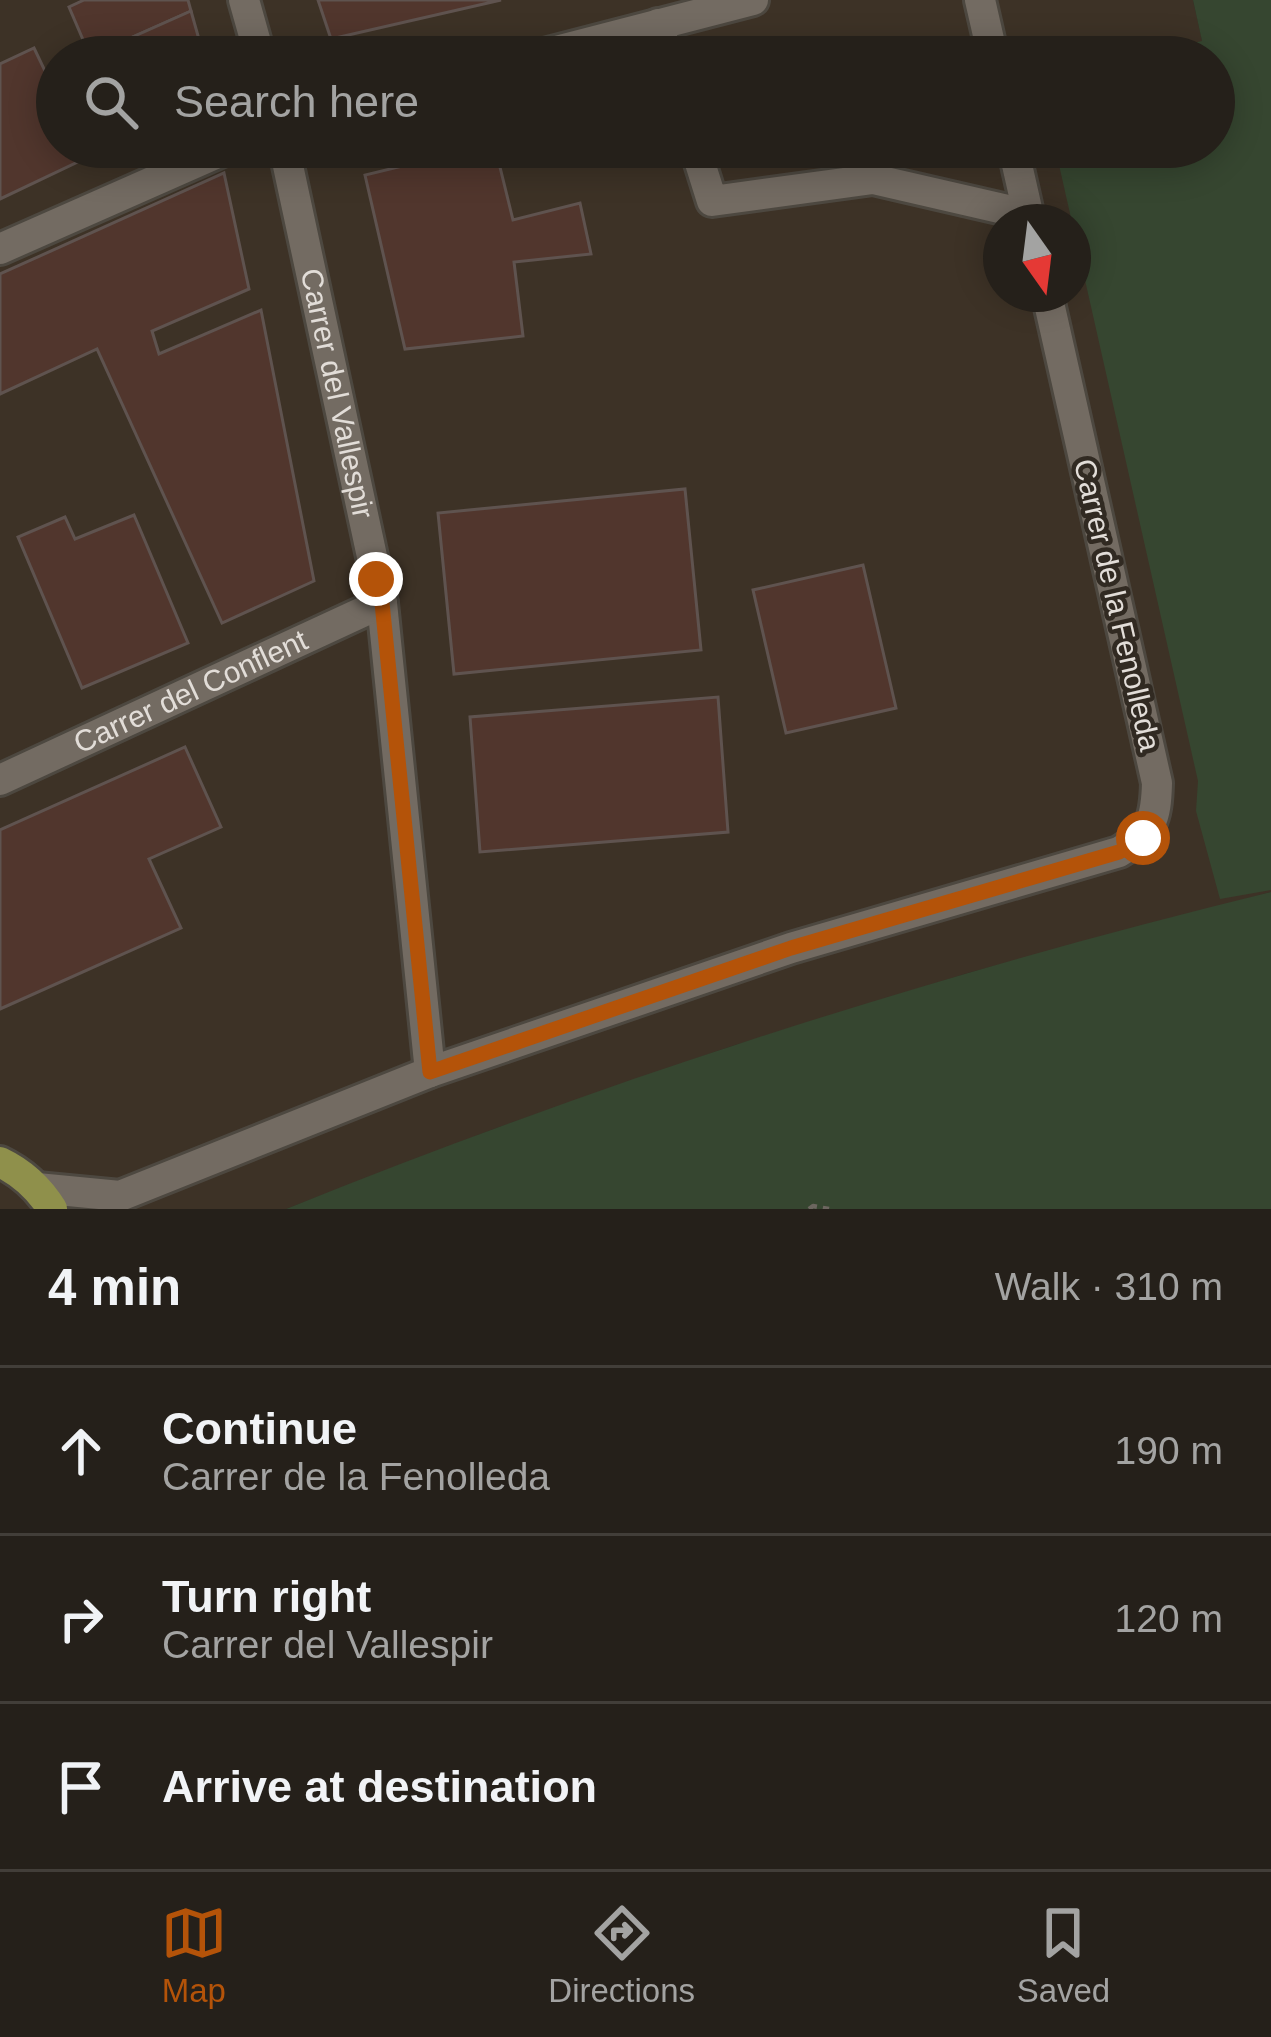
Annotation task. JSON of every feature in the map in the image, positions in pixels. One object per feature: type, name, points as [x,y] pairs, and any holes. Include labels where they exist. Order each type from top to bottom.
[{"type":"main road","points":[[0,1162],[25,1177],[45,1199]]},
{"type":"street","points":[[244,0],[254,36]]},
{"type":"street","points":[[613,36],[753,0]]},
{"type":"street","points":[[980,0],[988,36]]},
{"type":"street","points":[[658,24],[662,36]]},
{"type":"street","points":[[0,249],[183,168]]},
{"type":"street","name":"Carrer del Vallespir","points":[[289,168],[382,603],[430,1072]]},
{"type":"street","points":[[702,168],[712,201],[873,179],[983,207]]},
{"type":"street","points":[[1018,168],[1026,204]]},
{"type":"street","name":"Carrer de la Fenolleda","points":[[115,1203],[430,1072],[791,948],[1119,852],[1143,838],[1156,813],[1157,782],[1051,312]]},
{"type":"street","name":"Carrer del Conflent","points":[[0,780],[382,603]]},
{"type":"street","points":[[45,1199],[115,1203]]},
{"type":"path","points":[[809,1209],[830,1209]]},
{"type":"shaded area","points":[[0,0],[1193,0],[1201,36],[36,36],[36,168],[1220,168],[1271,347],[1271,892],[968,973],[729,1047],[494,1129],[286,1209],[0,1209]]},
{"type":"green space","points":[[1193,0],[1271,0],[1271,890],[1220,899],[1196,811],[1198,781],[1091,307],[1091,204],[1068,204],[1060,168],[1235,168],[1235,36],[1201,36]]},
{"type":"green space","points":[[1271,892],[1271,1209],[286,1209],[528,1117],[772,1033],[1020,958]]},
{"type":"building","points":[[84,0],[188,0],[191,11],[135,36],[81,36],[69,7]]},
{"type":"building","points":[[318,0],[501,0],[344,36],[330,36]]},
{"type":"building","points":[[191,11],[198,36],[135,36]]},
{"type":"building","points":[[34,48],[36,168],[65,168],[0,199],[0,64]]},
{"type":"building","points":[[394,168],[500,168],[513,220],[580,203],[591,254],[514,262],[523,336],[405,349],[365,175]]},
{"type":"building","points":[[224,173],[249,289],[152,331],[159,354],[261,310],[314,581],[222,623],[97,349],[0,394],[0,274]]},
{"type":"building","points":[[685,489],[701,650],[454,674],[438,513]]},
{"type":"building","points":[[134,515],[188,643],[82,688],[18,537],[65,517],[75,539]]},
{"type":"building","points":[[863,565],[896,708],[786,733],[753,590]]},
{"type":"building","points":[[718,697],[728,832],[480,852],[470,717]]},
{"type":"building","points":[[185,747],[221,827],[149,859],[181,928],[0,1009],[0,830]]},
{"type":"route","points":[[376,579],[430,1072],[791,948],[1119,852],[1143,838]]}]
